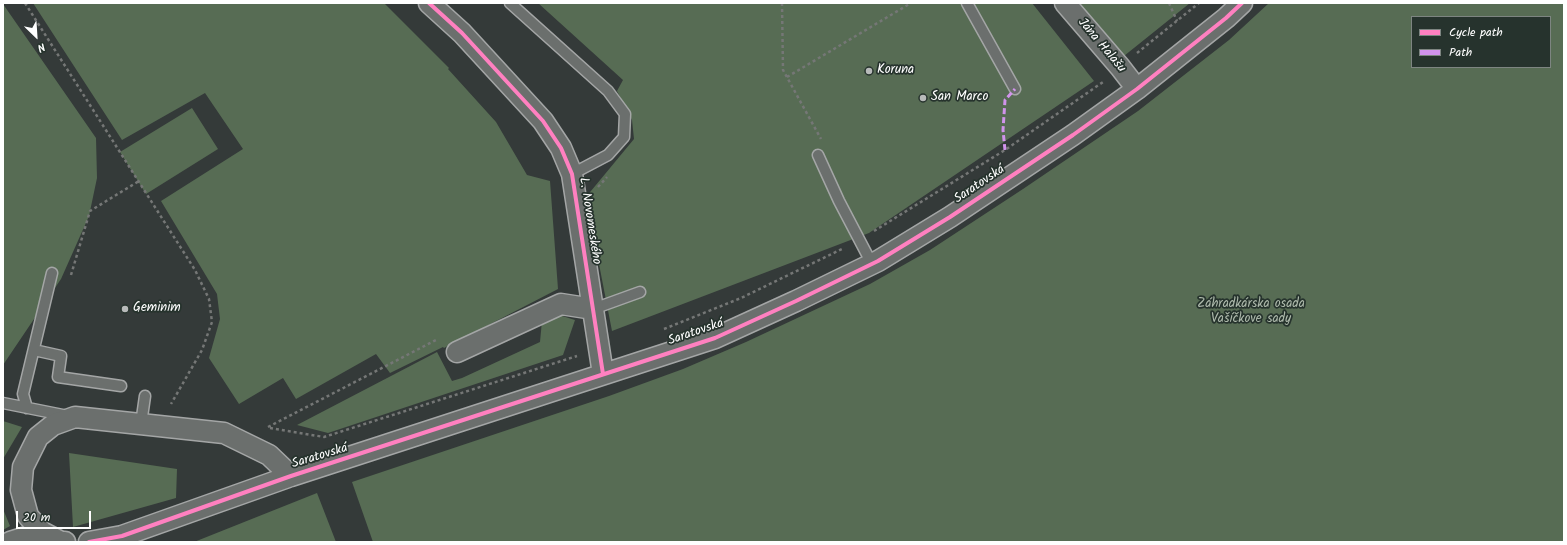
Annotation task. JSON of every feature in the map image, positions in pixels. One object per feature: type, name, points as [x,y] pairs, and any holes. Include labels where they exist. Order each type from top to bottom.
[{"type":"street","name":"L. Novomeského","points":[[429,3],[462,33],[543,121],[560,148],[572,174],[603,374]]},
{"type":"street","name":"Jána Halašu","points":[[1065,3],[1137,89]]},
{"type":"street","name":"Saratovská","points":[[89,542],[122,536],[290,476],[715,338],[796,301],[872,264],[950,217],[1073,135],[1137,89],[1226,18],[1242,3]]},
{"type":"street","points":[[457,352],[562,304],[593,309]]},
{"type":"street","name":"Saratovská","points":[[65,542],[61,542],[42,532],[28,516],[22,490],[23,467],[38,437],[53,425],[75,417],[142,417],[224,433],[269,455],[290,476]]},
{"type":"street","points":[[10,542],[42,532]]},
{"type":"lane","points":[[510,3],[608,91],[625,114],[624,137],[608,155],[572,174]]},
{"type":"lane","points":[[968,3],[1015,89]]},
{"type":"lane","points":[[818,155],[872,264]]},
{"type":"lane","points":[[27,408],[23,394],[52,273]]},
{"type":"lane","points":[[593,309],[640,292]]},
{"type":"lane","points":[[34,350],[61,356],[58,377],[120,386]]},
{"type":"lane","points":[[142,417],[145,396]]},
{"type":"lane","points":[[3,403],[75,417]]},
{"type":"path","points":[[25,3],[139,181],[194,270],[210,299],[212,322],[202,350],[165,414],[142,417]]},
{"type":"path","points":[[782,3],[783,70],[824,143],[818,155]]},
{"type":"path","points":[[787,77],[912,3]]},
{"type":"path","points":[[1169,3],[1178,21]]},
{"type":"path","points":[[657,331],[741,298],[827,257],[859,239],[1005,150],[1099,85],[1199,3]]},
{"type":"path","points":[[594,192],[609,175]]},
{"type":"path","points":[[71,278],[90,211],[139,181]]},
{"type":"path","points":[[457,352],[436,340],[268,428],[324,437],[599,348]]},
{"type":"green space","points":[[33,3],[384,3],[449,68],[448,69],[496,122],[527,175],[550,181],[558,289],[444,348],[443,347],[390,373],[376,354],[296,399],[283,378],[239,404],[209,358],[220,319],[217,294],[161,201],[243,149],[205,93],[122,140]]},
{"type":"green space","points":[[538,3],[1032,3],[1094,81],[869,233],[612,331],[586,197],[634,139],[632,120],[617,91],[623,80]]},
{"type":"green space","points":[[1078,3],[1190,3],[1124,56]]},
{"type":"green space","name":"Záhradkárska osada Vašíčkove sady","points":[[1269,3],[1564,3],[1564,542],[373,542],[352,482],[609,396],[683,369],[746,342],[870,284],[930,250],[1138,111],[1229,40]]},
{"type":"green space","points":[[3,4],[96,138],[97,178],[89,216],[61,279],[3,365]]},
{"type":"green space","points":[[192,108],[218,149],[146,194],[120,152]]},
{"type":"green space","points":[[543,310],[575,320],[563,355],[328,433],[297,425],[437,352],[452,381],[462,378],[540,342]]},
{"type":"green space","points":[[3,421],[22,427],[3,459]]},
{"type":"green space","points":[[69,453],[177,469],[176,498],[73,527]]},
{"type":"green space","points":[[317,493],[336,542],[194,542]]},
{"type":"green space","points":[[3,509],[10,526],[3,530]]},
{"type":"marked path","points":[[1005,150],[1003,130],[1005,100],[1015,89]]},
{"type":"cycle path","points":[[429,3],[462,33],[543,121],[561,148],[572,174],[603,374]]},
{"type":"cycle path","points":[[89,542],[122,536],[291,476],[715,338],[796,301],[878,261],[950,217],[1073,135],[1137,89],[1226,18],[1242,3]]},
{"type":"place","name":"Koruna","points":[[869,71]]},
{"type":"place","name":"San Marco","points":[[923,98]]},
{"type":"place","name":"Geminim","points":[[125,309]]}]
